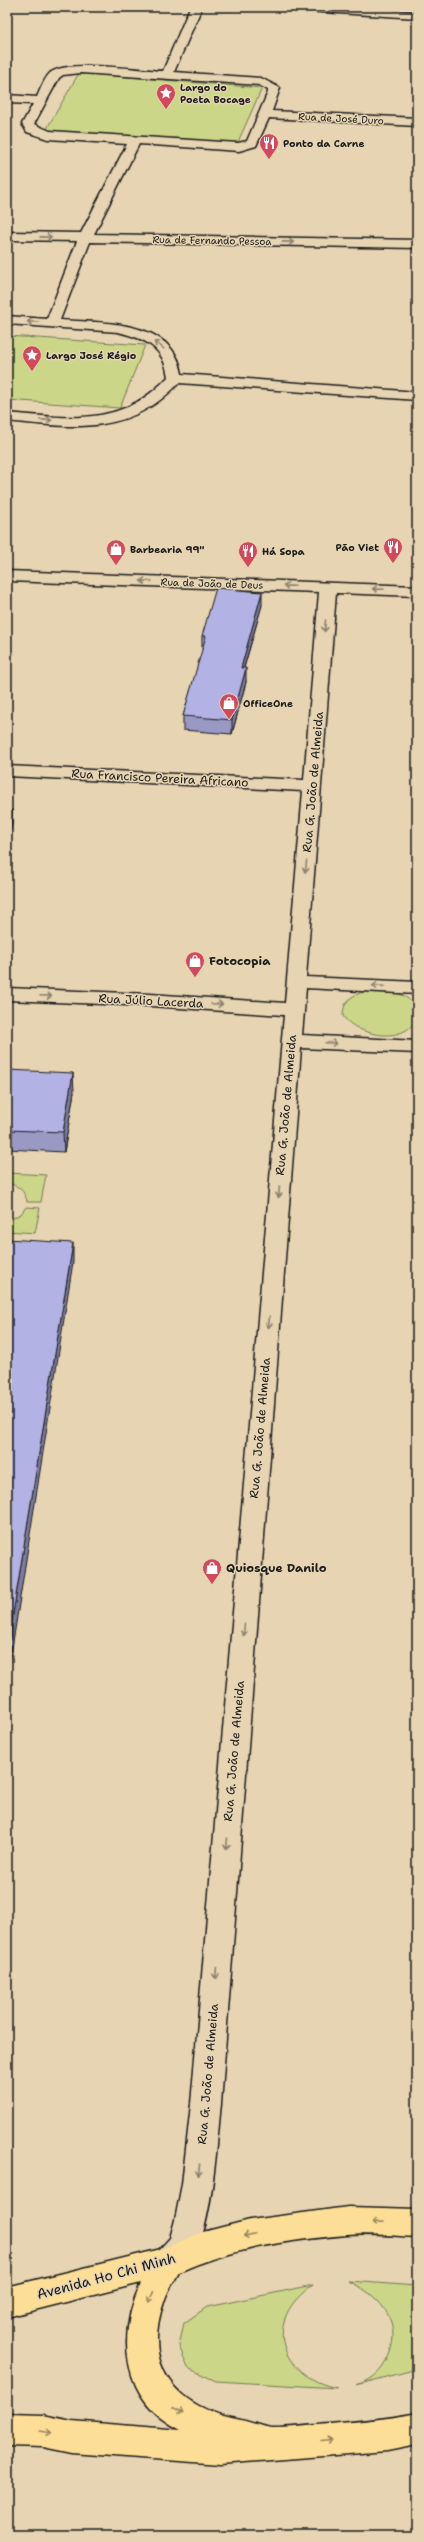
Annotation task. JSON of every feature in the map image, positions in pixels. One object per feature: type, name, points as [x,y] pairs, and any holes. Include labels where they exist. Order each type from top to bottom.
[{"type":"main road","name":"Avenida Ho Chi Minh","points":[[7,2302],[168,2262],[203,2246],[250,2234],[348,2222],[417,2224]]},
{"type":"main road","points":[[168,2262],[146,2308],[141,2336],[141,2359],[148,2380],[158,2394],[173,2408],[210,2427],[248,2437],[288,2443]]},
{"type":"main road","points":[[7,2430],[42,2431],[72,2437],[149,2444],[220,2448],[387,2434],[417,2429]]},
{"type":"street","points":[[167,75],[196,7]]},
{"type":"street","points":[[290,7],[417,15]]},
{"type":"street","points":[[80,69],[167,75],[268,84],[274,88],[274,92],[252,143],[239,148],[134,142],[38,133],[28,124],[39,101],[54,76],[60,72],[80,69]]},
{"type":"street","points":[[7,99],[39,101]]},
{"type":"street","name":"Rua de José Duro","points":[[265,114],[417,122]]},
{"type":"street","points":[[52,323],[85,238],[134,142]]},
{"type":"street","name":"Rua de Fernando Pessoa","points":[[7,236],[417,244]]},
{"type":"street","points":[[7,320],[118,328],[149,338],[163,347],[170,356],[174,366],[175,378],[158,397],[142,407],[107,418],[42,420],[7,418]]},
{"type":"street","points":[[175,378],[417,396]]},
{"type":"street","name":"Rua de João de Deus","points":[[7,576],[417,591]]},
{"type":"street","name":"Rua G. João de Almeida","points":[[168,2262],[183,2245],[190,2220],[197,2184],[205,2111],[328,587]]},
{"type":"street","name":"Rua Francisco Pereira Africano","points":[[7,771],[312,786]]},
{"type":"street","points":[[296,982],[417,988]]},
{"type":"street","name":"Rua Júlio Lacerda","points":[[7,994],[150,1000],[294,1010]]},
{"type":"street","points":[[292,1041],[417,1047]]},
{"type":"green space","points":[[79,73],[262,88],[237,144],[46,130]]},
{"type":"green space","points":[[7,336],[145,345],[120,408],[7,400]]},
{"type":"green space","points":[[376,990],[389,991],[406,997],[417,1012],[414,1023],[406,1030],[396,1034],[384,1035],[372,1033],[350,1024],[343,1016],[344,1009],[349,1000],[358,994]]},
{"type":"green space","points":[[7,1173],[46,1175],[41,1202],[27,1202],[25,1195],[20,1189],[7,1183]]},
{"type":"green space","points":[[26,1207],[40,1208],[35,1233],[7,1231],[7,1221],[21,1214]]},
{"type":"green space","points":[[348,2281],[417,2286],[417,2369],[356,2385],[365,2382],[378,2373],[389,2355],[393,2330],[385,2310],[378,2301],[359,2286]]},
{"type":"green space","points":[[313,2285],[297,2299],[287,2314],[282,2330],[284,2345],[290,2359],[301,2372],[317,2382],[337,2388],[216,2381],[188,2368],[179,2346],[184,2323],[207,2307]]},
{"type":"building","points":[[216,588],[262,592],[241,668],[246,668],[232,720],[183,716],[206,636],[202,636]]},
{"type":"building","points":[[7,810],[12,810],[7,830]]},
{"type":"building","points":[[7,1070],[73,1073],[63,1132],[7,1130]]},
{"type":"building","points":[[7,1239],[73,1243],[7,1651]]},
{"type":"place","name":"Largo do Poeta Bocage","points":[[166,110]]},
{"type":"place","name":"Ponto da Carne","points":[[269,160]]},
{"type":"place","name":"Largo José Régio","points":[[32,372]]},
{"type":"place","name":"Pão Viet","points":[[393,564]]},
{"type":"place","name":"Barbearia 99\"","points":[[116,566]]},
{"type":"place","name":"Há Sopa","points":[[248,568]]},
{"type":"place","name":"OfficeOne","points":[[229,720]]},
{"type":"place","name":"Fotocopia","points":[[195,978]]},
{"type":"place","name":"Quiosque Danilo","points":[[212,1585]]}]
